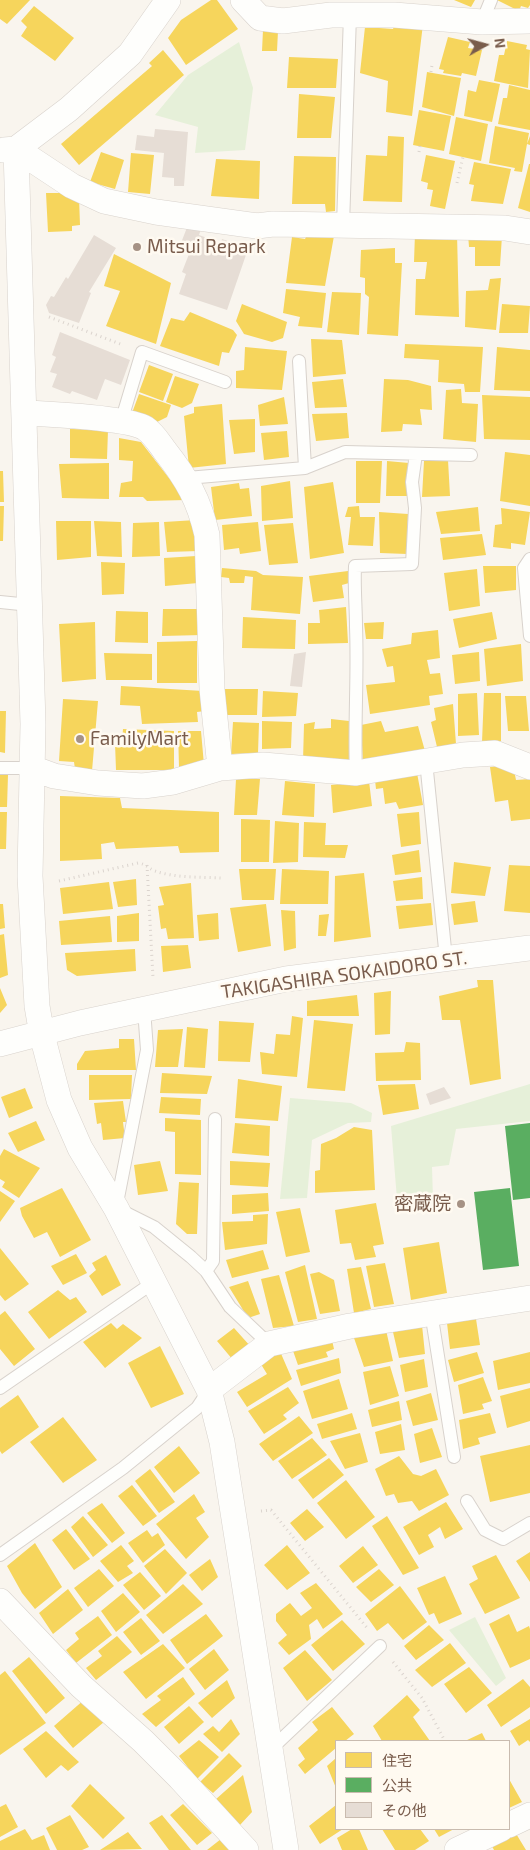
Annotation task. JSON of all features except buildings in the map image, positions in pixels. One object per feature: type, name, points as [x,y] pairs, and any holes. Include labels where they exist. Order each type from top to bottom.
[{"type":"street","points":[[5,145],[69,109],[130,54],[168,0]]},
{"type":"street","points":[[243,0],[260,18],[283,21],[350,15],[487,11],[530,21]]},
{"type":"street","points":[[5,145],[72,186],[104,201],[116,204],[257,226],[273,224],[504,228],[530,232]]},
{"type":"street","points":[[5,145],[24,413],[33,724],[30,876],[37,1006],[58,1100],[80,1148],[116,1208],[209,1390],[222,1442],[286,1850]]},
{"type":"street","points":[[24,413],[121,422],[144,428],[153,435],[187,478],[202,511],[207,536],[210,564],[212,689],[220,768]]},
{"type":"street","points":[[32,768],[54,776],[98,783],[143,786],[173,782],[220,768],[263,765],[356,773],[463,755],[495,753],[530,767]]},
{"type":"street","name":"TAKIGASHIRA SOKAIDORO ST.","points":[[0,1044],[80,1023],[286,979],[530,948]]},
{"type":"street","points":[[209,1390],[269,1344],[350,1326],[530,1298]]},
{"type":"street","points":[[0,1601],[81,1686],[143,1741],[180,1778],[246,1850]]},
{"type":"street","points":[[510,1825],[530,1815]]},
{"type":"street","points":[[457,1850],[499,1830]]},
{"type":"lane","points":[[343,225],[350,15]]},
{"type":"lane","points":[[121,422],[142,352],[225,382]]},
{"type":"lane","points":[[299,361],[305,468]]},
{"type":"lane","points":[[187,478],[305,468],[345,452],[471,455]]},
{"type":"lane","points":[[356,773],[354,725],[356,626],[353,599],[355,566],[412,564],[416,508],[412,482],[416,454]]},
{"type":"lane","points":[[530,559],[524,568],[530,636]]},
{"type":"lane","points":[[0,602],[30,605]]},
{"type":"lane","points":[[426,761],[446,959]]},
{"type":"lane","points":[[0,768],[32,768]]},
{"type":"lane","points":[[150,1008],[148,1050],[116,1208],[154,1227],[206,1271],[230,1307],[269,1344]]},
{"type":"lane","points":[[206,1271],[213,1261],[215,1119]]},
{"type":"lane","points":[[0,1388],[154,1282]]},
{"type":"lane","points":[[431,1312],[454,1457]]},
{"type":"lane","points":[[0,1555],[123,1468],[197,1408],[209,1390]]},
{"type":"lane","points":[[467,1501],[485,1530],[503,1539],[530,1522]]},
{"type":"lane","points":[[270,1750],[380,1646]]},
{"type":"path","points":[[431,72],[432,65]]},
{"type":"path","points":[[419,152],[420,146]]},
{"type":"path","points":[[457,182],[463,157]]},
{"type":"path","points":[[44,316],[142,352]]},
{"type":"path","points":[[53,882],[138,864],[147,865],[154,871],[192,877],[221,878]]},
{"type":"path","points":[[147,865],[150,1008]]},
{"type":"path","points":[[233,1513],[271,1510],[422,1698],[444,1740]]},
{"type":"green space","points":[[239,42],[253,88],[245,150],[195,153],[198,127],[155,115],[188,75]]},
{"type":"green space","points":[[530,1084],[530,1121],[456,1129],[449,1165],[432,1167],[433,1199],[397,1199],[391,1126]]},
{"type":"green space","points":[[290,1098],[351,1103],[372,1113],[371,1122],[348,1123],[312,1140],[307,1198],[280,1199]]},
{"type":"green space","points":[[475,1617],[506,1678],[496,1686],[449,1630]]},
{"type":"place","name":"Mitsui Repark","points":[[137,247]]},
{"type":"place","name":"FamilyMart","points":[[80,739]]},
{"type":"place","name":"密蔵院","points":[[461,1204]]}]
